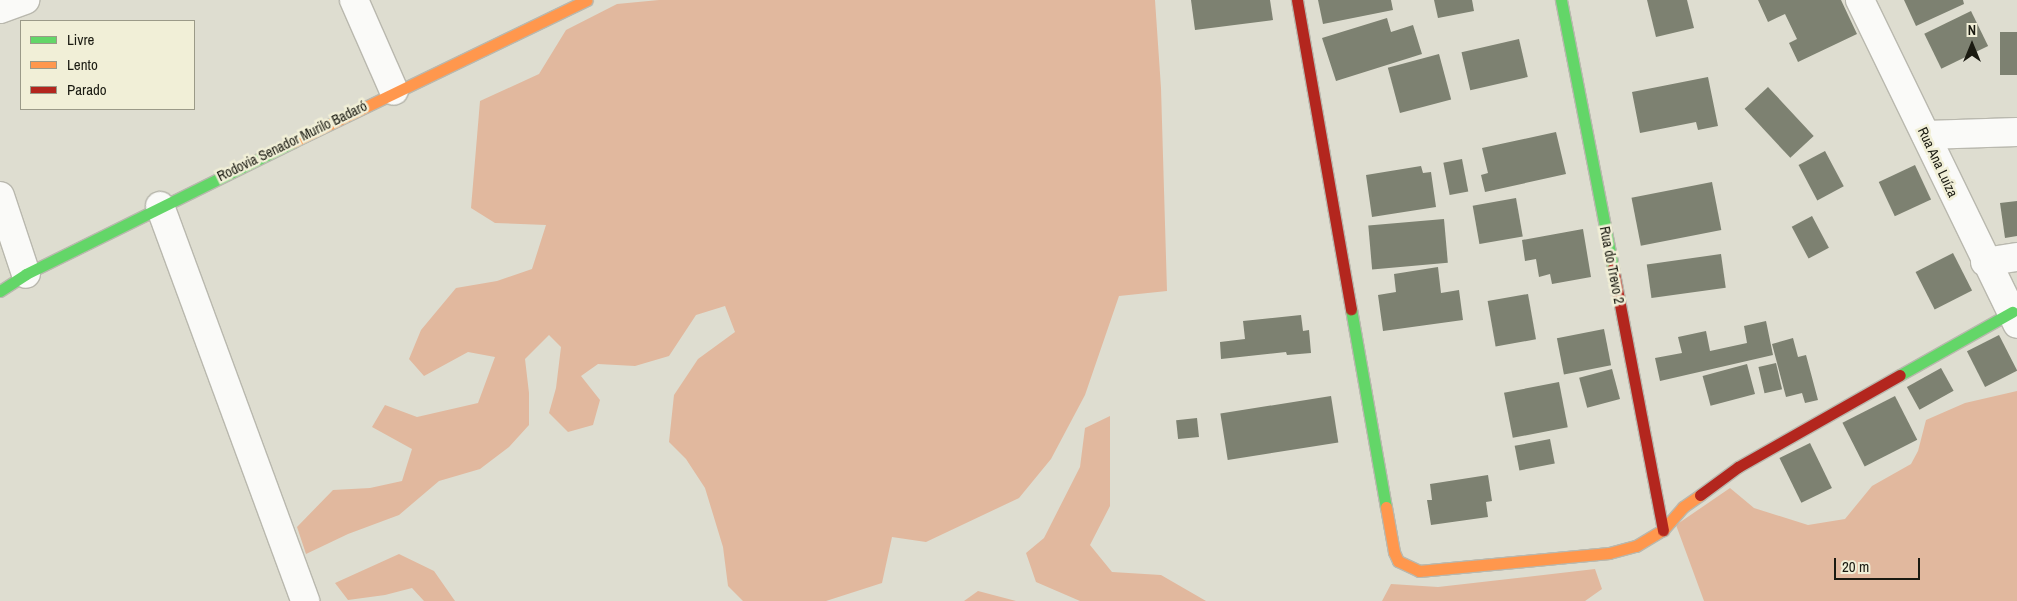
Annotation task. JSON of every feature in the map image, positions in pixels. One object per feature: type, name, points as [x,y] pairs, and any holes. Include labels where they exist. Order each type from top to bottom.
[{"type":"street","points":[[0,9],[25,0]]},
{"type":"street","points":[[354,0],[394,91]]},
{"type":"street","name":"Rodovia Senador Murilo Badaró","points":[[0,291],[26,274],[160,206],[394,91],[588,0]]},
{"type":"street","points":[[1297,0],[1394,552],[1398,561],[1419,571],[1609,553],[1636,546],[1663,530],[1683,507],[1738,467],[2014,318]]},
{"type":"street","name":"Rua do Trevo 2","points":[[1561,0],[1663,530]]},
{"type":"street","name":"Rua Ana Luíza","points":[[1860,0],[1985,262],[2014,318]]},
{"type":"street","points":[[1926,135],[2017,132]]},
{"type":"street","points":[[0,196],[26,274]]},
{"type":"street","points":[[160,206],[306,601]]},
{"type":"street","points":[[1985,262],[2017,257]]},
{"type":"shaded area","points":[[659,0],[1155,0],[1161,88],[1167,291],[1119,296],[1085,395],[1051,459],[1019,498],[926,542],[892,537],[882,583],[826,601],[743,601],[728,586],[723,547],[705,488],[686,459],[669,442],[674,395],[698,359],[735,332],[725,306],[696,315],[669,356],[635,366],[598,364],[581,376],[600,400],[593,425],[568,432],[549,413],[556,388],[561,347],[549,335],[525,359],[529,393],[529,425],[509,447],[480,469],[439,481],[399,515],[348,534],[306,554],[297,527],[333,490],[370,488],[402,481],[412,449],[372,427],[385,405],[417,417],[478,403],[495,357],[468,352],[424,376],[409,359],[421,330],[456,288],[497,281],[532,269],[546,225],[495,223],[471,208],[480,101],[539,74],[566,30],[617,4]]},
{"type":"shaded area","points":[[2017,391],[2017,601],[1704,601],[1676,525],[1730,488],[1754,508],[1808,525],[1845,519],[1872,486],[1911,464],[1918,451],[1926,420],[1965,403]]},
{"type":"shaded area","points":[[1110,416],[1110,506],[1090,545],[1112,572],[1161,575],[1206,601],[1080,601],[1036,582],[1026,553],[1044,538],[1080,467],[1085,428]]},
{"type":"shaded area","points":[[399,554],[434,571],[455,601],[424,601],[412,588],[385,595],[348,600],[335,583]]},
{"type":"shaded area","points":[[1595,569],[1602,589],[1585,601],[1382,601],[1391,584],[1438,587]]},
{"type":"shaded area","points":[[978,591],[1016,601],[964,601]]},
{"type":"building","points":[[1191,0],[1270,0],[1273,20],[1195,30]]},
{"type":"building","points":[[1318,0],[1391,0],[1393,10],[1323,24]]},
{"type":"building","points":[[1434,0],[1472,0],[1474,11],[1438,18]]},
{"type":"building","points":[[1647,0],[1687,0],[1694,28],[1656,37]]},
{"type":"building","points":[[1758,0],[1841,0],[1857,34],[1798,62],[1789,43],[1797,39],[1785,14],[1768,22]]},
{"type":"building","points":[[1904,0],[1963,0],[1964,4],[1916,26]]},
{"type":"building","points":[[1971,11],[1988,46],[1941,69],[1924,34]]},
{"type":"building","points":[[1387,18],[1391,32],[1413,25],[1422,54],[1336,81],[1322,38]]},
{"type":"building","points":[[2000,32],[2017,32],[2017,75],[2000,75]]},
{"type":"building","points":[[1519,39],[1528,77],[1470,90],[1462,52]]},
{"type":"building","points":[[1439,54],[1451,99],[1400,113],[1388,68]]},
{"type":"building","points":[[1708,77],[1718,126],[1698,130],[1696,122],[1640,133],[1632,92]]},
{"type":"building","points":[[1768,87],[1814,136],[1790,158],[1745,109]]},
{"type":"building","points":[[1556,132],[1566,174],[1485,192],[1481,175],[1488,173],[1482,148]]},
{"type":"building","points":[[1825,151],[1844,186],[1817,200],[1799,165]]},
{"type":"building","points":[[1462,159],[1468,191],[1450,195],[1443,163]]},
{"type":"building","points":[[1915,165],[1931,199],[1895,216],[1879,182]]},
{"type":"building","points":[[1421,166],[1423,173],[1431,172],[1436,207],[1372,217],[1366,175]]},
{"type":"building","points":[[1712,182],[1721,230],[1641,246],[1632,198]]},
{"type":"building","points":[[1516,198],[1523,236],[1479,244],[1473,206]]},
{"type":"building","points":[[2017,201],[2017,236],[2005,238],[2000,203]]},
{"type":"building","points":[[1812,216],[1829,248],[1809,259],[1792,227]]},
{"type":"building","points":[[1444,219],[1448,263],[1372,269],[1368,226]]},
{"type":"building","points":[[1583,229],[1591,277],[1552,284],[1550,274],[1539,277],[1536,259],[1525,261],[1522,240]]},
{"type":"building","points":[[1953,253],[1972,290],[1935,309],[1916,272]]},
{"type":"building","points":[[1721,254],[1726,288],[1651,298],[1647,264]]},
{"type":"building","points":[[1438,267],[1441,293],[1459,290],[1463,320],[1383,331],[1378,295],[1396,292],[1394,274]]},
{"type":"building","points":[[1528,294],[1536,339],[1496,346],[1488,301]]},
{"type":"building","points":[[1301,315],[1303,331],[1309,330],[1311,353],[1287,355],[1286,352],[1221,359],[1220,342],[1245,339],[1243,321]]},
{"type":"building","points":[[1766,321],[1773,355],[1660,381],[1655,358],[1682,353],[1678,337],[1706,331],[1710,351],[1747,343],[1744,326]]},
{"type":"building","points":[[1604,329],[1611,365],[1564,374],[1557,338]]},
{"type":"building","points":[[1999,335],[2017,371],[1985,387],[1967,351]]},
{"type":"building","points":[[1793,338],[1798,357],[1806,355],[1818,400],[1805,403],[1802,393],[1786,397],[1772,344]]},
{"type":"building","points":[[1776,363],[1782,389],[1765,393],[1758,367]]},
{"type":"building","points":[[1747,364],[1755,394],[1711,406],[1703,376]]},
{"type":"building","points":[[1941,368],[1954,391],[1919,410],[1907,387]]},
{"type":"building","points":[[1612,369],[1620,399],[1587,408],[1579,378]]},
{"type":"building","points":[[1559,382],[1568,427],[1513,438],[1504,393]]},
{"type":"building","points":[[1331,396],[1338,442],[1228,460],[1220,414]]},
{"type":"building","points":[[1895,396],[1917,440],[1865,466],[1842,423]]},
{"type":"building","points":[[1197,418],[1199,437],[1178,439],[1176,420]]},
{"type":"building","points":[[1550,439],[1555,464],[1519,470],[1515,446]]},
{"type":"building","points":[[1810,443],[1832,488],[1801,503],[1779,458]]},
{"type":"building","points":[[1488,475],[1492,501],[1486,502],[1488,517],[1431,525],[1427,500],[1432,500],[1430,484]]},
{"type":"traffic: fast","points":[[1561,0],[1613,268]]},
{"type":"traffic: fast","points":[[0,291],[26,274],[293,142]]},
{"type":"traffic: fast","points":[[1351,309],[1386,507]]},
{"type":"traffic: fast","points":[[1900,375],[2012,312]]},
{"type":"traffic: slow","points":[[293,142],[587,0]]},
{"type":"traffic: slow","points":[[1386,507],[1394,552],[1398,561],[1419,571],[1609,553],[1636,546],[1663,530],[1683,507],[1700,495]]},
{"type":"traffic: jam","points":[[1297,0],[1351,309]]},
{"type":"traffic: jam","points":[[1613,268],[1663,530]]},
{"type":"traffic: jam","points":[[1700,495],[1738,467],[1900,375]]}]
